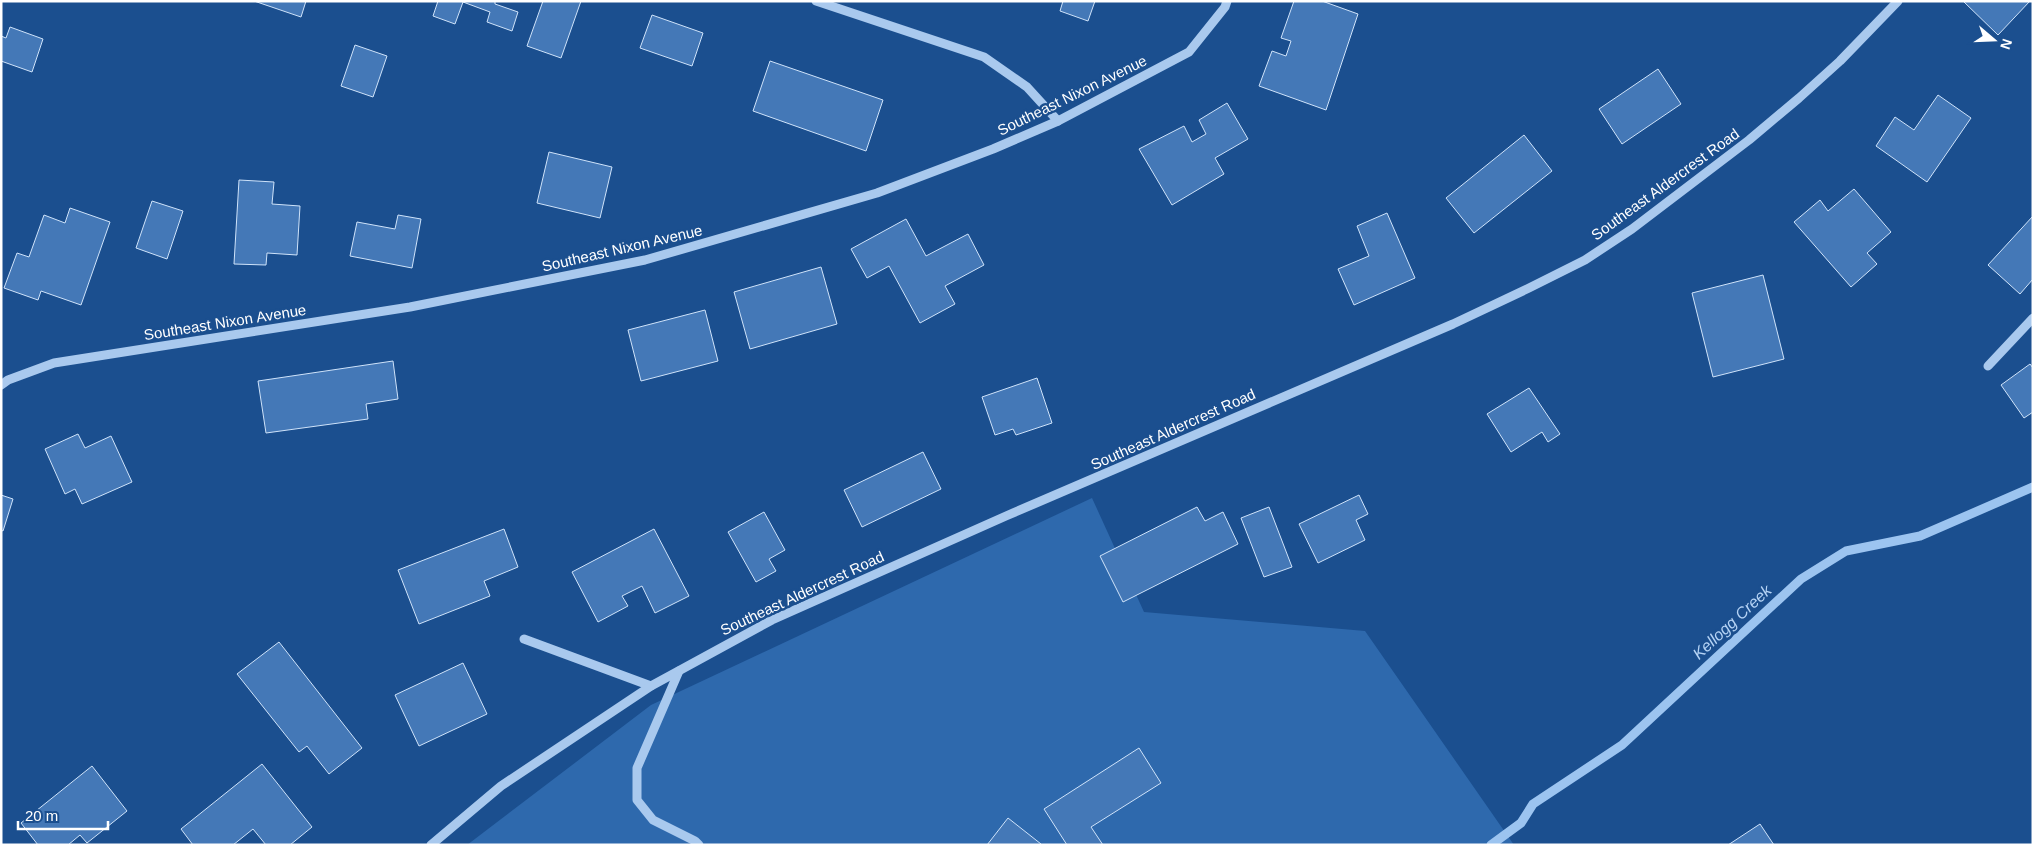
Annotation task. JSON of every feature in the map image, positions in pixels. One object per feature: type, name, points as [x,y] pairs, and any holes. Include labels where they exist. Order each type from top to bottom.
[{"type":"street","points":[[816,1],[984,57],[1027,87],[1058,121]]},
{"type":"street","name":"Southeast Nixon Avenue","points":[[3,381],[54,362],[410,307],[645,260],[878,193],[993,150],[1058,121],[1189,52],[1225,7],[1227,1]]},
{"type":"street","name":"Southeast Aldercrest Road","points":[[431,845],[501,786],[650,686],[789,612],[1006,516],[1453,324],[1585,260],[1632,229],[1749,140],[1840,61],[1898,1]]},
{"type":"street","points":[[1988,366],[2033,318]]},
{"type":"street","points":[[524,639],[650,686]]},
{"type":"street","points":[[678,671],[637,768],[637,800],[653,820],[695,841],[699,845]]},
{"type":"shaded area","points":[[1092,498],[1144,612],[1365,631],[1514,845],[467,845],[651,705]]},
{"type":"building","points":[[254,1],[306,1],[301,17]]},
{"type":"building","points":[[438,1],[495,1],[495,4],[518,12],[512,31],[487,22],[490,12],[463,2],[455,24],[433,16]]},
{"type":"building","points":[[543,1],[581,1],[561,58],[527,46]]},
{"type":"building","points":[[1063,1],[1095,1],[1088,21],[1060,11]]},
{"type":"building","points":[[1294,1],[1322,1],[1358,14],[1326,110],[1259,86],[1272,51],[1286,56],[1291,41],[1281,38]]},
{"type":"building","points":[[1963,1],[2030,1],[1998,35]]},
{"type":"building","points":[[652,15],[703,33],[692,66],[640,48]]},
{"type":"building","points":[[10,27],[43,39],[32,72],[1,61],[1,36],[6,38]]},
{"type":"building","points":[[355,45],[387,56],[373,97],[341,86]]},
{"type":"building","points":[[770,61],[883,100],[866,151],[753,111]]},
{"type":"building","points":[[1658,69],[1681,104],[1622,144],[1599,109]]},
{"type":"building","points":[[1938,95],[1971,118],[1927,182],[1876,146],[1895,117],[1914,130]]},
{"type":"building","points":[[1227,103],[1248,139],[1215,158],[1224,174],[1172,205],[1139,149],[1184,126],[1192,142],[1206,134],[1199,120]]},
{"type":"building","points":[[1524,135],[1552,171],[1474,233],[1446,198]]},
{"type":"building","points":[[549,152],[612,167],[600,218],[537,203]]},
{"type":"building","points":[[239,180],[274,182],[272,204],[300,206],[297,255],[267,253],[266,265],[234,264]]},
{"type":"building","points":[[1854,189],[1891,232],[1867,253],[1877,264],[1851,287],[1794,222],[1820,200],[1828,211]]},
{"type":"building","points":[[152,201],[183,211],[167,259],[136,248]]},
{"type":"building","points":[[70,208],[110,222],[81,305],[41,291],[38,300],[4,288],[17,253],[29,257],[44,215],[65,223]]},
{"type":"building","points":[[1387,213],[1415,278],[1354,305],[1338,269],[1369,256],[1357,226]]},
{"type":"building","points":[[398,215],[421,219],[412,268],[350,256],[357,222],[395,229]]},
{"type":"building","points":[[2033,216],[2033,279],[2020,294],[1988,265]]},
{"type":"building","points":[[906,219],[926,256],[968,234],[984,265],[945,286],[955,304],[920,323],[889,266],[867,278],[851,249]]},
{"type":"building","points":[[821,267],[837,324],[750,349],[734,292]]},
{"type":"building","points":[[1763,275],[1784,359],[1713,377],[1692,293]]},
{"type":"building","points":[[705,310],[718,361],[641,381],[628,330]]},
{"type":"building","points":[[393,361],[398,399],[366,404],[368,419],[266,433],[258,381]]},
{"type":"building","points":[[2030,364],[2033,368],[2033,412],[2024,418],[2001,385]]},
{"type":"building","points":[[1037,378],[1052,423],[1016,435],[1013,429],[995,435],[982,397]]},
{"type":"building","points":[[1529,388],[1560,434],[1548,442],[1542,432],[1511,452],[1487,414]]},
{"type":"building","points":[[78,434],[85,448],[111,436],[132,482],[82,504],[75,489],[65,494],[45,449]]},
{"type":"building","points":[[923,452],[941,489],[862,527],[844,490]]},
{"type":"building","points":[[1,495],[13,499],[3,531],[1,530]]},
{"type":"building","points":[[1359,495],[1368,514],[1356,520],[1365,540],[1318,563],[1299,524]]},
{"type":"building","points":[[1197,507],[1205,521],[1223,512],[1238,544],[1123,602],[1100,556]]},
{"type":"building","points":[[1269,507],[1292,567],[1264,577],[1241,518]]},
{"type":"building","points":[[764,512],[785,550],[769,559],[776,571],[756,582],[728,532]]},
{"type":"building","points":[[504,529],[518,567],[484,581],[490,596],[419,624],[398,570]]},
{"type":"building","points":[[654,529],[689,596],[655,613],[642,586],[622,596],[628,606],[598,622],[572,572]]},
{"type":"building","points":[[279,642],[362,748],[329,774],[307,746],[299,752],[237,674]]},
{"type":"building","points":[[463,663],[487,714],[419,746],[395,695]]},
{"type":"building","points":[[1139,748],[1161,783],[1091,827],[1103,845],[1067,845],[1044,809]]},
{"type":"building","points":[[262,764],[312,827],[290,845],[266,845],[253,829],[233,845],[193,845],[181,829]]},
{"type":"building","points":[[92,766],[127,811],[87,843],[80,835],[68,845],[38,845],[21,823]]},
{"type":"building","points":[[1008,818],[1041,844],[1041,845],[987,845]]},
{"type":"building","points":[[1760,824],[1774,845],[1728,845]]},
{"type":"waterway","name":"Kellogg Creek","points":[[1491,845],[1521,823],[1533,804],[1622,745],[1801,579],[1846,551],[1920,536],[2033,487]]}]
